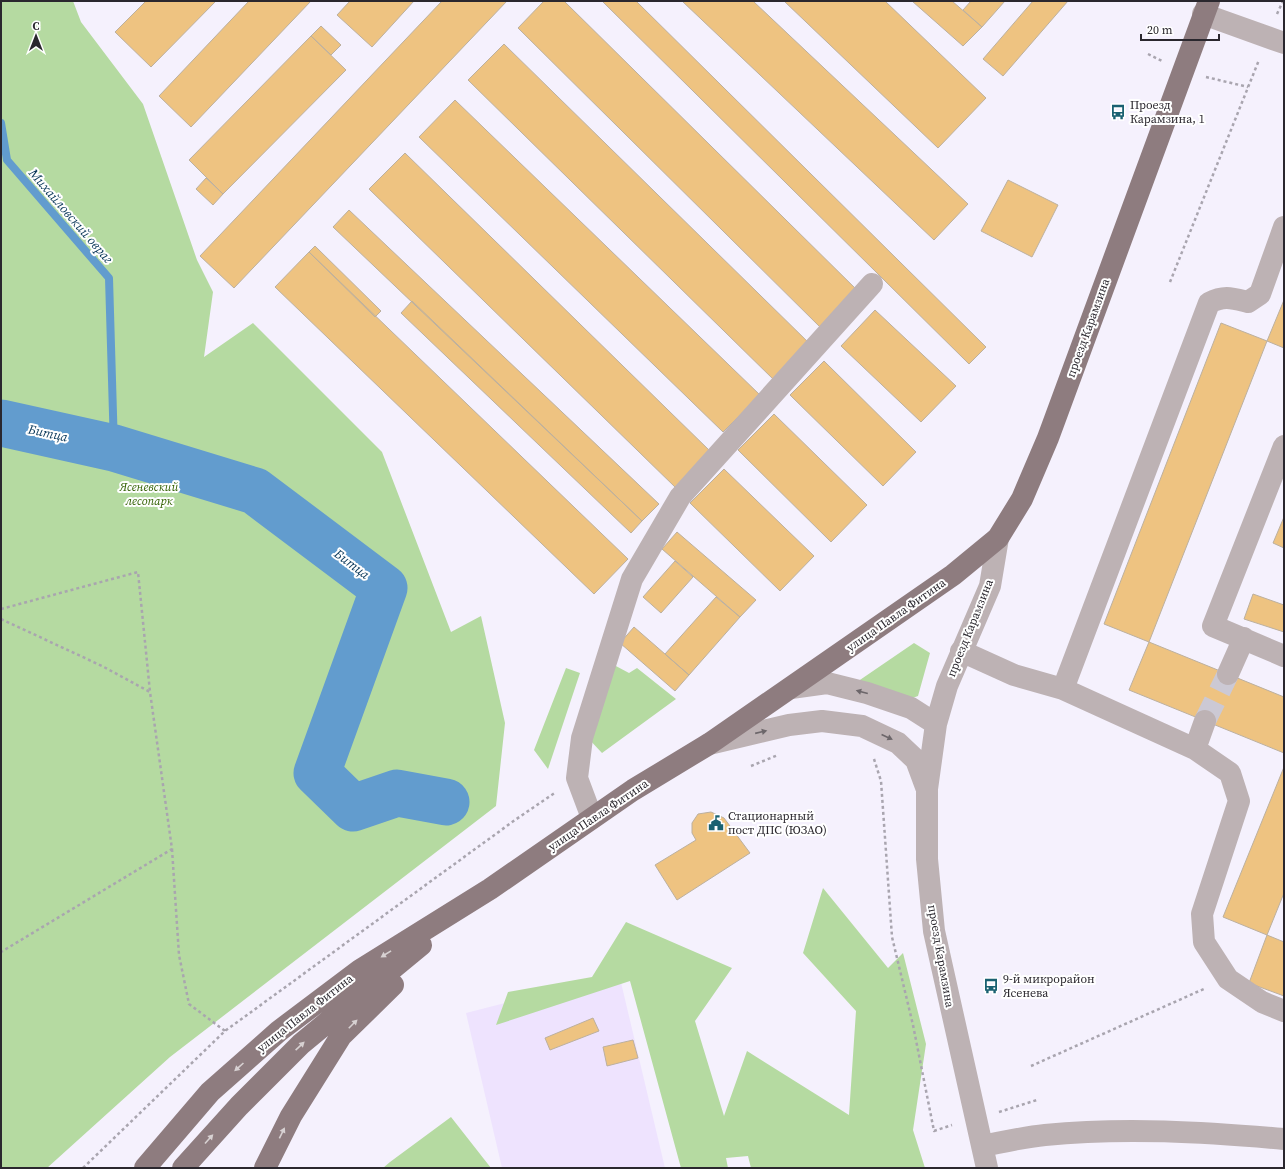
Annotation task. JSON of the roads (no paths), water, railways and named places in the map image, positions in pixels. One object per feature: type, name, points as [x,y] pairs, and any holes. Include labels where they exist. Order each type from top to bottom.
[{"type":"main road","name":"проезд Карамзина","points":[[998,538],[1022,499],[1048,438],[1206,8]]},
{"type":"main road","name":"улица Павла Фитина","points":[[145,1168],[210,1092],[279,1031],[360,970],[490,889],[633,790],[709,744],[953,575],[998,538]]},
{"type":"main road","name":"улица Павла Фитина","points":[[183,1168],[239,1106],[302,1044],[490,889]]},
{"type":"main road","points":[[265,1168],[291,1116],[341,1036],[490,889]]},
{"type":"main road","points":[[134,1168],[165,1133],[180,1127]]},
{"type":"street","points":[[1206,8],[1284,44]]},
{"type":"street","points":[[1063,689],[1209,304],[1218,298],[1231,298],[1248,302],[1260,294],[1284,227]]},
{"type":"street","points":[[592,818],[577,778],[582,738],[632,579],[680,497],[872,284]]},
{"type":"street","points":[[1284,446],[1214,626],[1284,656]]},
{"type":"street","name":"проезд Карамзина","points":[[987,1168],[934,931],[927,859],[927,789],[936,724],[947,686],[990,586],[998,538]]},
{"type":"street","points":[[1228,674],[1244,638]]},
{"type":"street","points":[[961,651],[1014,675],[1063,689],[1195,749],[1230,773],[1239,801],[1202,914],[1204,942],[1228,979],[1262,1002],[1284,1011]]},
{"type":"street","name":"улица Павла Фитина","points":[[790,688],[828,683],[867,693],[911,708],[936,724]]},
{"type":"street","name":"улица Павла Фитина","points":[[709,744],[789,725],[822,722],[862,726],[898,743],[907,751],[916,760],[927,789]]},
{"type":"street","points":[[1195,749],[1205,722]]},
{"type":"street","points":[[982,1146],[1043,1135],[1090,1132],[1201,1132],[1284,1139]]},
{"type":"waterway","name":"Михайловский овраг","points":[[1,123],[7,160],[109,278],[114,448]]},
{"type":"waterway","name":"Битца","points":[[1,423],[114,448],[255,491],[384,588],[317,773],[353,808],[397,793],[446,802]]},
{"type":"tunnel","points":[[1205,721],[1228,674]]},
{"type":"place","name":"Проезд Карамзина, 1","points":[[1118,112]]},
{"type":"place","name":"Стационарный пост ДПС (ЮЗАО)","points":[[716,823]]},
{"type":"place","name":"9-й микрорайон Ясенева","points":[[991,986]]},
{"type":"park label","name":"Ясеневский лесопарк","points":[[149,494]]}]
